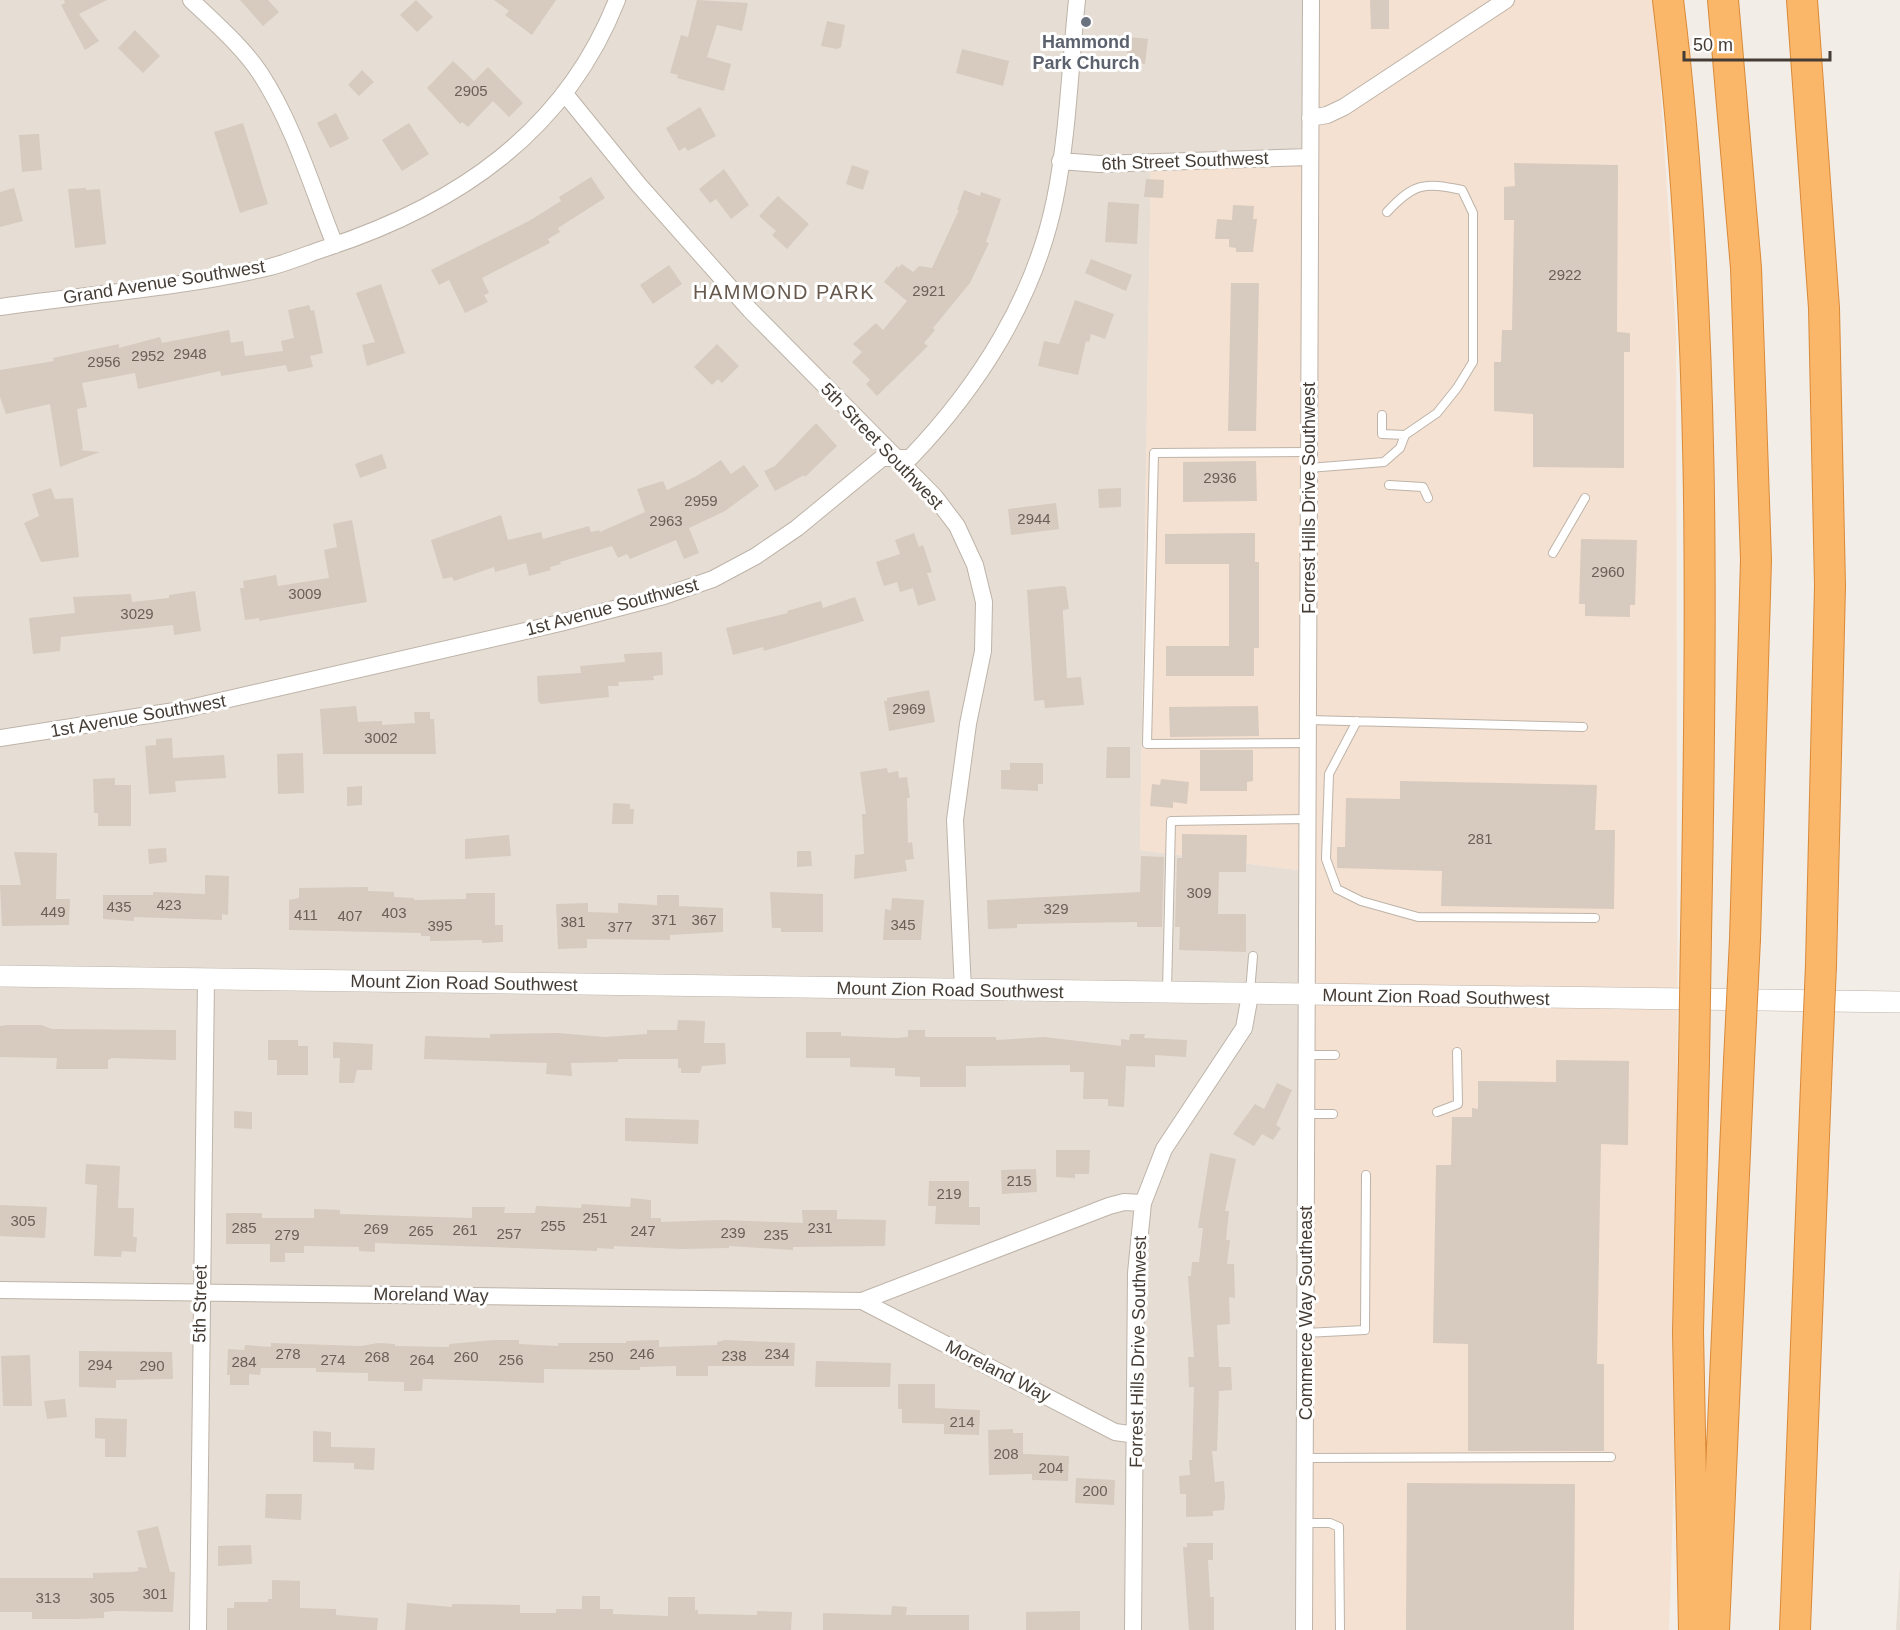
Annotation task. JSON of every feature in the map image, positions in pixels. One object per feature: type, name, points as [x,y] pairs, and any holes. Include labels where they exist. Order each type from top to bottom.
[{"type":"highway","points":[[1668,0],[1677,72],[1690,257],[1697,442],[1700,729],[1688,1332],[1694,1630]]},
{"type":"highway","points":[[1714,1630],[1745,939],[1756,560],[1746,268],[1723,0]]},
{"type":"highway","points":[[1796,1630],[1821,965],[1830,586],[1824,308],[1802,0]]},
{"type":"street","points":[[191,0],[238,46],[260,72],[280,110],[335,245]]},
{"type":"street","name":"Grand Avenue Southwest","points":[[0,307],[212,278],[272,266],[375,231],[447,196],[510,152],[565,94],[603,34],[617,0]]},
{"type":"street","name":"1st Avenue Southwest","points":[[0,738],[181,710],[560,623],[664,596],[712,579],[756,556],[797,528],[882,458],[910,458],[940,427],[972,386],[1004,336],[1041,249],[1055,199],[1077,0]]},
{"type":"street","name":"Forrest Hills Drive Southwest","points":[[1306,996],[1311,0]]},
{"type":"street","points":[[1310,118],[1327,115],[1344,108],[1506,0]]},
{"type":"street","name":"5th Street Southwest","points":[[565,94],[639,185],[750,310],[935,497],[957,526],[975,564],[984,602],[983,651],[968,724],[954,820],[963,990]]},
{"type":"street","name":"6th Street Southwest","points":[[1060,161],[1099,164],[1310,157]]},
{"type":"street","name":"Mount Zion Road Southwest","points":[[0,976],[1306,996],[1900,1002]]},
{"type":"street","name":"5th Street","points":[[198,1630],[200,1292],[206,979]]},
{"type":"street","name":"Forrest Hills Drive Southwest","points":[[1133,1630],[1136,1273],[1143,1203],[1164,1149],[1244,1028],[1250,995]]},
{"type":"street","name":"Commerce Way Southeast","points":[[1304,1630],[1306,996]]},
{"type":"street","name":"Moreland Way","points":[[0,1290],[862,1301],[1109,1206],[1124,1202],[1143,1203]]},
{"type":"street","name":"Moreland Way","points":[[862,1301],[1115,1432],[1136,1436]]},
{"type":"lane","points":[[1308,743],[1147,744],[1154,453],[1362,464],[1384,462],[1400,447],[1405,435],[1437,413],[1457,388],[1473,362],[1473,213],[1462,190],[1434,184],[1406,191],[1387,212]]},
{"type":"lane","points":[[1382,415],[1382,434],[1405,435]]},
{"type":"lane","points":[[1389,485],[1423,487],[1428,498]]},
{"type":"lane","points":[[1553,553],[1585,498]]},
{"type":"lane","points":[[1308,720],[1583,727]]},
{"type":"lane","points":[[1357,721],[1329,774],[1326,860],[1337,889],[1361,901],[1418,916],[1595,918]]},
{"type":"lane","points":[[1167,994],[1171,821],[1307,819]]},
{"type":"lane","points":[[1250,995],[1253,956]]},
{"type":"lane","points":[[1437,1112],[1458,1104],[1457,1052]]},
{"type":"lane","points":[[1306,1055],[1335,1055]]},
{"type":"lane","points":[[1306,1114],[1333,1114]]},
{"type":"lane","points":[[1305,1333],[1365,1330],[1366,1175]]},
{"type":"lane","points":[[1305,1458],[1611,1457]]},
{"type":"lane","points":[[1305,1523],[1330,1523],[1339,1527],[1341,1536],[1340,1630]]},
{"type":"shaded area","points":[[0,0],[1305,0],[1304,159],[1151,159],[1140,850],[1306,871],[1298,1630],[0,1630]]},
{"type":"shaded area","points":[[1305,0],[1655,0],[1676,333],[1678,1352],[1669,1630],[1298,1630],[1306,871],[1140,850],[1151,159],[1304,159]]},
{"type":"shaded area","points":[[1900,1568],[1900,1630],[1896,1630]]},
{"type":"building","points":[[64,0],[107,0],[79,14],[99,41],[85,50],[61,5],[65,3]]},
{"type":"building","points":[[240,0],[268,0],[279,12],[263,26]]},
{"type":"building","points":[[416,0],[433,17],[417,32],[400,15]]},
{"type":"building","points":[[494,0],[556,0],[532,35],[505,15],[509,11]]},
{"type":"building","points":[[697,0],[748,3],[742,31],[717,25],[707,57],[731,64],[724,91],[677,78],[678,75],[670,73],[681,35],[688,37]]},
{"type":"building","points":[[1370,0],[1389,0],[1389,29],[1371,29]]},
{"type":"building","points":[[827,21],[845,25],[841,47],[837,49],[821,46]]},
{"type":"building","points":[[135,30],[160,56],[143,73],[118,48]]},
{"type":"building","points":[[1129,37],[1148,39],[1145,64],[1126,62]]},
{"type":"building","points":[[962,49],[1009,61],[1003,86],[956,73]]},
{"type":"building","points":[[453,61],[474,81],[488,67],[523,103],[509,117],[493,101],[468,127],[462,122],[460,124],[427,88]]},
{"type":"building","points":[[362,70],[374,82],[359,96],[348,85]]},
{"type":"building","points":[[700,107],[716,136],[688,151],[685,147],[679,151],[666,128]]},
{"type":"building","points":[[336,113],[349,139],[330,148],[317,123]]},
{"type":"building","points":[[243,123],[268,204],[240,213],[214,132]]},
{"type":"building","points":[[409,123],[429,154],[402,171],[382,140]]},
{"type":"building","points":[[39,134],[42,170],[22,172],[19,135]]},
{"type":"building","points":[[1514,163],[1618,165],[1617,332],[1630,333],[1630,352],[1624,352],[1624,468],[1533,467],[1533,414],[1494,411],[1494,362],[1501,362],[1502,330],[1512,330],[1514,220],[1504,220],[1504,187],[1515,186]]},
{"type":"building","points":[[852,165],[869,171],[863,190],[846,184]]},
{"type":"building","points":[[724,169],[749,205],[731,219],[716,199],[710,203],[699,189]]},
{"type":"building","points":[[591,177],[605,198],[558,228],[560,232],[548,239],[550,243],[482,278],[489,293],[484,295],[488,302],[465,313],[449,280],[439,285],[431,270],[529,221],[561,201],[559,197]]},
{"type":"building","points":[[1146,179],[1164,180],[1163,198],[1144,197]]},
{"type":"building","points":[[14,188],[23,221],[0,227],[0,192]]},
{"type":"building","points":[[86,188],[86,190],[100,189],[106,244],[75,248],[68,189]]},
{"type":"building","points":[[964,190],[980,196],[981,192],[1001,199],[986,242],[989,243],[970,283],[933,328],[935,330],[924,343],[928,346],[877,396],[866,384],[870,380],[852,362],[862,352],[853,344],[876,323],[883,330],[907,301],[884,282],[897,266],[898,268],[902,264],[913,272],[919,266],[932,268],[959,210],[957,210]]},
{"type":"building","points":[[778,196],[809,224],[787,249],[772,235],[776,231],[759,216]]},
{"type":"building","points":[[1108,202],[1139,204],[1137,244],[1105,242]]},
{"type":"building","points":[[1233,205],[1254,206],[1253,219],[1257,219],[1253,252],[1236,252],[1236,248],[1229,247],[1229,239],[1215,239],[1217,219],[1232,220]]},
{"type":"building","points":[[1091,259],[1132,275],[1126,291],[1085,273]]},
{"type":"building","points":[[669,265],[682,284],[653,304],[640,285]]},
{"type":"building","points":[[1231,283],[1259,283],[1256,431],[1228,431]]},
{"type":"building","points":[[381,284],[405,353],[367,366],[362,345],[375,342],[356,293]]},
{"type":"building","points":[[1075,300],[1114,314],[1105,339],[1091,334],[1089,342],[1086,341],[1078,375],[1038,366],[1044,341],[1059,344]]},
{"type":"building","points":[[309,305],[311,311],[314,310],[323,353],[310,356],[313,367],[288,372],[286,365],[221,376],[220,371],[138,389],[135,373],[82,383],[87,407],[77,409],[83,449],[80,450],[100,452],[60,467],[50,404],[6,414],[0,397],[0,370],[54,361],[53,358],[119,344],[119,348],[160,337],[162,343],[229,330],[231,343],[243,341],[245,356],[283,351],[281,341],[294,338],[288,310]]},
{"type":"building","points":[[717,344],[739,366],[722,383],[718,379],[712,385],[694,367]]},
{"type":"building","points":[[816,423],[837,446],[805,477],[804,475],[775,491],[764,471],[775,466]]},
{"type":"building","points":[[382,454],[387,468],[360,478],[355,464]]},
{"type":"building","points":[[721,460],[731,474],[744,465],[759,486],[725,511],[689,528],[699,553],[684,559],[676,540],[630,559],[627,554],[618,558],[612,546],[560,562],[561,564],[550,567],[551,570],[529,576],[526,563],[495,572],[494,567],[454,581],[452,577],[443,579],[431,540],[501,515],[508,540],[541,532],[543,539],[589,526],[591,532],[599,530],[600,532],[645,512],[637,489],[663,481],[667,490],[695,477]]},
{"type":"building","points":[[1256,461],[1257,501],[1183,502],[1183,462]]},
{"type":"building","points":[[51,488],[55,499],[73,498],[79,557],[41,562],[24,523],[39,516],[32,494]]},
{"type":"building","points":[[1121,488],[1121,507],[1099,508],[1098,489]]},
{"type":"building","points":[[1056,503],[1059,529],[1011,535],[1008,509]]},
{"type":"building","points":[[352,520],[367,602],[259,621],[259,618],[245,620],[240,588],[244,588],[243,581],[276,575],[278,586],[329,578],[324,550],[337,547],[333,524]]},
{"type":"building","points":[[914,533],[919,547],[923,545],[932,572],[927,573],[936,600],[918,606],[913,588],[900,592],[897,582],[884,586],[876,562],[900,554],[895,540]]},
{"type":"building","points":[[1255,533],[1255,562],[1259,562],[1259,648],[1254,648],[1254,676],[1166,676],[1166,646],[1229,646],[1229,564],[1165,564],[1165,534]]},
{"type":"building","points":[[1581,539],[1637,540],[1635,605],[1630,605],[1630,617],[1585,616],[1585,604],[1579,604]]},
{"type":"building","points":[[1066,587],[1069,609],[1063,610],[1067,678],[1081,677],[1084,705],[1045,708],[1044,700],[1034,701],[1027,590]]},
{"type":"building","points":[[195,591],[201,631],[174,635],[173,625],[61,637],[60,651],[33,654],[29,618],[75,613],[73,597],[131,594],[132,602],[169,598],[169,595]]},
{"type":"building","points":[[855,597],[864,621],[764,651],[763,647],[733,655],[726,628],[788,613],[787,611],[821,601],[823,608]]},
{"type":"building","points":[[662,652],[663,675],[653,676],[654,680],[618,682],[619,686],[608,686],[609,697],[541,704],[538,701],[537,676],[581,673],[580,666],[625,662],[624,654]]},
{"type":"building","points":[[929,690],[935,722],[889,731],[884,701],[887,701],[887,698]]},
{"type":"building","points":[[356,706],[358,722],[382,721],[382,725],[415,723],[414,712],[430,712],[430,719],[434,719],[436,754],[323,754],[320,709]]},
{"type":"building","points":[[1258,706],[1259,736],[1170,737],[1169,707]]},
{"type":"building","points":[[172,738],[173,758],[224,755],[226,778],[175,781],[176,792],[149,794],[145,746],[156,745],[156,739]]},
{"type":"building","points":[[1107,747],[1130,747],[1130,778],[1106,778]]},
{"type":"building","points":[[1200,750],[1253,750],[1253,781],[1247,782],[1247,791],[1200,791]]},
{"type":"building","points":[[303,753],[304,793],[278,794],[277,754]]},
{"type":"building","points":[[1010,763],[1043,763],[1043,784],[1038,784],[1038,791],[1001,789],[1001,770],[1010,770]]},
{"type":"building","points":[[887,768],[888,773],[898,771],[899,778],[907,777],[910,798],[907,798],[908,843],[912,842],[914,859],[905,860],[907,871],[854,879],[855,855],[864,854],[862,814],[866,814],[860,772]]},
{"type":"building","points":[[115,778],[115,785],[131,785],[131,826],[98,826],[98,813],[94,813],[93,779]]},
{"type":"building","points":[[1161,779],[1189,782],[1187,804],[1173,802],[1173,808],[1150,806],[1152,784],[1160,785]]},
{"type":"building","points":[[1400,781],[1597,785],[1595,830],[1615,830],[1614,909],[1441,906],[1442,871],[1337,868],[1337,847],[1345,847],[1346,798],[1400,799]]},
{"type":"building","points":[[362,786],[362,805],[347,806],[347,787]]},
{"type":"building","points":[[613,803],[630,804],[630,809],[634,809],[633,824],[612,824]]},
{"type":"building","points":[[1182,834],[1247,835],[1246,872],[1219,872],[1218,914],[1246,914],[1246,952],[1179,950],[1180,927],[1175,927],[1177,858],[1182,858]]},
{"type":"building","points":[[509,835],[511,856],[465,859],[465,839]]},
{"type":"building","points":[[166,848],[167,862],[149,864],[148,849]]},
{"type":"building","points":[[797,851],[811,851],[812,866],[797,867]]},
{"type":"building","points":[[14,852],[57,853],[56,899],[70,899],[69,925],[2,926],[0,885],[21,885]]},
{"type":"building","points":[[1141,856],[1164,857],[1162,927],[1137,927],[1137,922],[1017,924],[1017,928],[988,929],[987,900],[1140,892]]},
{"type":"building","points":[[205,875],[229,876],[228,915],[222,914],[222,920],[134,917],[134,921],[103,919],[103,895],[153,895],[153,892],[205,894]]},
{"type":"building","points":[[368,887],[368,891],[394,892],[394,897],[414,898],[414,900],[466,899],[466,893],[495,893],[495,925],[503,925],[503,942],[430,941],[430,936],[421,936],[421,933],[289,930],[289,900],[299,898],[299,888]]},
{"type":"building","points":[[770,892],[823,894],[823,932],[781,932],[781,928],[772,928]]},
{"type":"building","points":[[657,895],[679,895],[679,906],[723,908],[723,932],[670,935],[670,940],[587,939],[587,948],[558,949],[556,904],[588,903],[588,912],[618,913],[618,903],[657,905]]},
{"type":"building","points":[[892,898],[924,900],[921,940],[883,940],[885,909],[891,910]]},
{"type":"building","points":[[678,1020],[705,1021],[704,1043],[725,1043],[726,1064],[702,1066],[700,1073],[681,1073],[681,1068],[678,1068],[678,1059],[618,1059],[618,1062],[571,1063],[572,1076],[546,1074],[547,1063],[424,1059],[425,1036],[490,1038],[490,1034],[558,1033],[605,1037],[647,1034],[647,1030],[677,1030]]},
{"type":"building","points":[[41,1025],[52,1029],[176,1030],[176,1060],[112,1058],[108,1060],[108,1069],[56,1069],[57,1058],[0,1057],[0,1026]]},
{"type":"building","points":[[908,1030],[925,1030],[925,1037],[996,1037],[996,1040],[1044,1037],[1121,1046],[1121,1039],[1129,1040],[1130,1034],[1145,1034],[1144,1038],[1187,1040],[1186,1057],[1155,1055],[1155,1067],[1126,1066],[1124,1107],[1108,1106],[1108,1099],[1083,1099],[1084,1072],[1070,1072],[1070,1065],[966,1066],[966,1087],[920,1087],[920,1077],[895,1076],[895,1068],[850,1067],[850,1058],[806,1058],[806,1032],[841,1032],[841,1036],[896,1038],[908,1037]]},
{"type":"building","points":[[268,1040],[298,1040],[298,1046],[308,1046],[308,1075],[277,1075],[277,1060],[268,1060]]},
{"type":"building","points":[[333,1042],[373,1044],[372,1070],[357,1070],[354,1083],[339,1083],[340,1058],[333,1058]]},
{"type":"building","points":[[1556,1060],[1629,1061],[1628,1145],[1601,1144],[1597,1364],[1604,1364],[1604,1451],[1468,1451],[1468,1344],[1433,1343],[1436,1165],[1451,1165],[1452,1117],[1472,1117],[1472,1108],[1478,1109],[1478,1081],[1556,1082]]},
{"type":"building","points":[[1277,1083],[1292,1090],[1276,1125],[1281,1128],[1273,1140],[1262,1134],[1254,1146],[1233,1134],[1255,1104],[1264,1109]]},
{"type":"building","points":[[234,1111],[252,1112],[252,1129],[234,1128]]},
{"type":"building","points":[[625,1118],[699,1120],[698,1144],[625,1141]]},
{"type":"building","points":[[1056,1150],[1090,1150],[1089,1174],[1075,1174],[1075,1178],[1056,1177]]},
{"type":"building","points":[[1210,1153],[1236,1159],[1225,1211],[1229,1211],[1226,1240],[1230,1240],[1227,1264],[1234,1264],[1235,1298],[1229,1297],[1230,1324],[1217,1325],[1219,1367],[1231,1367],[1232,1390],[1219,1391],[1217,1451],[1212,1451],[1215,1482],[1224,1481],[1225,1498],[1224,1510],[1213,1511],[1213,1516],[1186,1517],[1186,1494],[1180,1494],[1179,1476],[1190,1475],[1189,1460],[1192,1460],[1194,1387],[1189,1387],[1188,1357],[1194,1357],[1188,1276],[1191,1276],[1192,1262],[1199,1262],[1203,1228],[1198,1228]]},
{"type":"building","points":[[86,1164],[120,1166],[118,1208],[134,1208],[133,1237],[137,1237],[136,1252],[122,1251],[121,1257],[94,1256],[97,1185],[85,1184]]},
{"type":"building","points":[[1036,1169],[1037,1192],[1002,1194],[1001,1170]]},
{"type":"building","points":[[929,1181],[969,1181],[969,1207],[980,1207],[980,1225],[935,1224],[936,1206],[928,1206]]},
{"type":"building","points":[[631,1198],[651,1200],[651,1218],[661,1218],[661,1222],[721,1220],[803,1223],[802,1210],[837,1210],[837,1219],[886,1220],[885,1246],[793,1247],[793,1250],[729,1246],[729,1248],[681,1249],[614,1246],[614,1249],[597,1248],[597,1251],[375,1243],[375,1252],[359,1251],[359,1247],[304,1246],[304,1253],[285,1253],[285,1262],[270,1262],[270,1244],[226,1244],[226,1213],[262,1213],[262,1218],[314,1218],[314,1209],[340,1210],[340,1214],[472,1218],[472,1207],[505,1207],[504,1213],[535,1213],[536,1206],[581,1208],[582,1204],[630,1207]]},
{"type":"building","points":[[0,1205],[47,1207],[45,1238],[0,1236]]},
{"type":"building","points":[[519,1340],[519,1344],[558,1346],[558,1343],[626,1343],[626,1341],[659,1340],[659,1347],[717,1345],[717,1342],[725,1340],[795,1343],[794,1366],[708,1366],[708,1376],[676,1376],[676,1366],[640,1367],[640,1370],[544,1369],[544,1383],[423,1379],[422,1391],[404,1391],[404,1382],[368,1381],[368,1373],[316,1372],[316,1368],[261,1368],[260,1375],[249,1374],[249,1385],[230,1385],[230,1375],[227,1375],[228,1349],[244,1350],[245,1345],[271,1347],[271,1343],[361,1346],[378,1343],[395,1344],[395,1346],[449,1347],[449,1344]]},
{"type":"building","points":[[79,1351],[172,1352],[173,1379],[116,1380],[116,1388],[79,1387]]},
{"type":"building","points":[[30,1355],[32,1406],[3,1406],[1,1356]]},
{"type":"building","points":[[816,1361],[891,1363],[890,1387],[815,1387]]},
{"type":"building","points":[[898,1384],[935,1384],[935,1408],[980,1410],[979,1435],[944,1434],[944,1424],[902,1423],[902,1409],[898,1409]]},
{"type":"building","points":[[65,1399],[67,1417],[47,1419],[44,1401]]},
{"type":"building","points":[[95,1418],[127,1419],[126,1457],[105,1457],[105,1439],[95,1438]]},
{"type":"building","points":[[1013,1429],[1013,1433],[1023,1433],[1023,1454],[1069,1456],[1068,1481],[1032,1480],[1032,1474],[989,1475],[988,1430]]},
{"type":"building","points":[[313,1431],[331,1432],[331,1447],[375,1448],[374,1470],[354,1469],[354,1463],[313,1462]]},
{"type":"building","points":[[1076,1478],[1115,1480],[1114,1505],[1075,1503]]},
{"type":"building","points":[[1407,1483],[1575,1484],[1574,1630],[1406,1630]]},
{"type":"building","points":[[266,1494],[302,1494],[301,1520],[265,1518]]},
{"type":"building","points":[[158,1526],[170,1572],[175,1572],[173,1612],[115,1611],[104,1612],[104,1618],[32,1619],[32,1612],[0,1612],[0,1578],[93,1578],[93,1573],[132,1572],[138,1571],[138,1567],[147,1568],[137,1531]]},
{"type":"building","points":[[1187,1543],[1213,1543],[1213,1560],[1208,1560],[1210,1597],[1214,1597],[1214,1630],[1189,1630],[1183,1547],[1187,1547]]},
{"type":"building","points":[[251,1545],[252,1564],[218,1566],[218,1546]]},
{"type":"building","points":[[272,1580],[300,1581],[300,1608],[336,1609],[336,1615],[378,1618],[377,1630],[227,1630],[227,1608],[234,1608],[234,1602],[268,1602],[268,1599],[272,1599]]},
{"type":"building","points":[[582,1596],[600,1596],[600,1609],[613,1609],[613,1614],[668,1616],[668,1597],[695,1597],[695,1610],[698,1610],[698,1614],[757,1615],[757,1611],[792,1612],[791,1630],[405,1630],[407,1603],[452,1607],[452,1604],[520,1605],[520,1613],[556,1613],[556,1609],[582,1609]]},
{"type":"building","points":[[892,1606],[907,1607],[906,1615],[969,1615],[969,1630],[823,1630],[823,1613],[891,1615]]},
{"type":"building","points":[[1080,1611],[1080,1630],[1026,1630],[1026,1612]]},
{"type":"place","name":"Hammond Park Church","points":[[1086,22]]},
{"type":"district","name":"HAMMOND PARK","points":[[784,292]]}]
